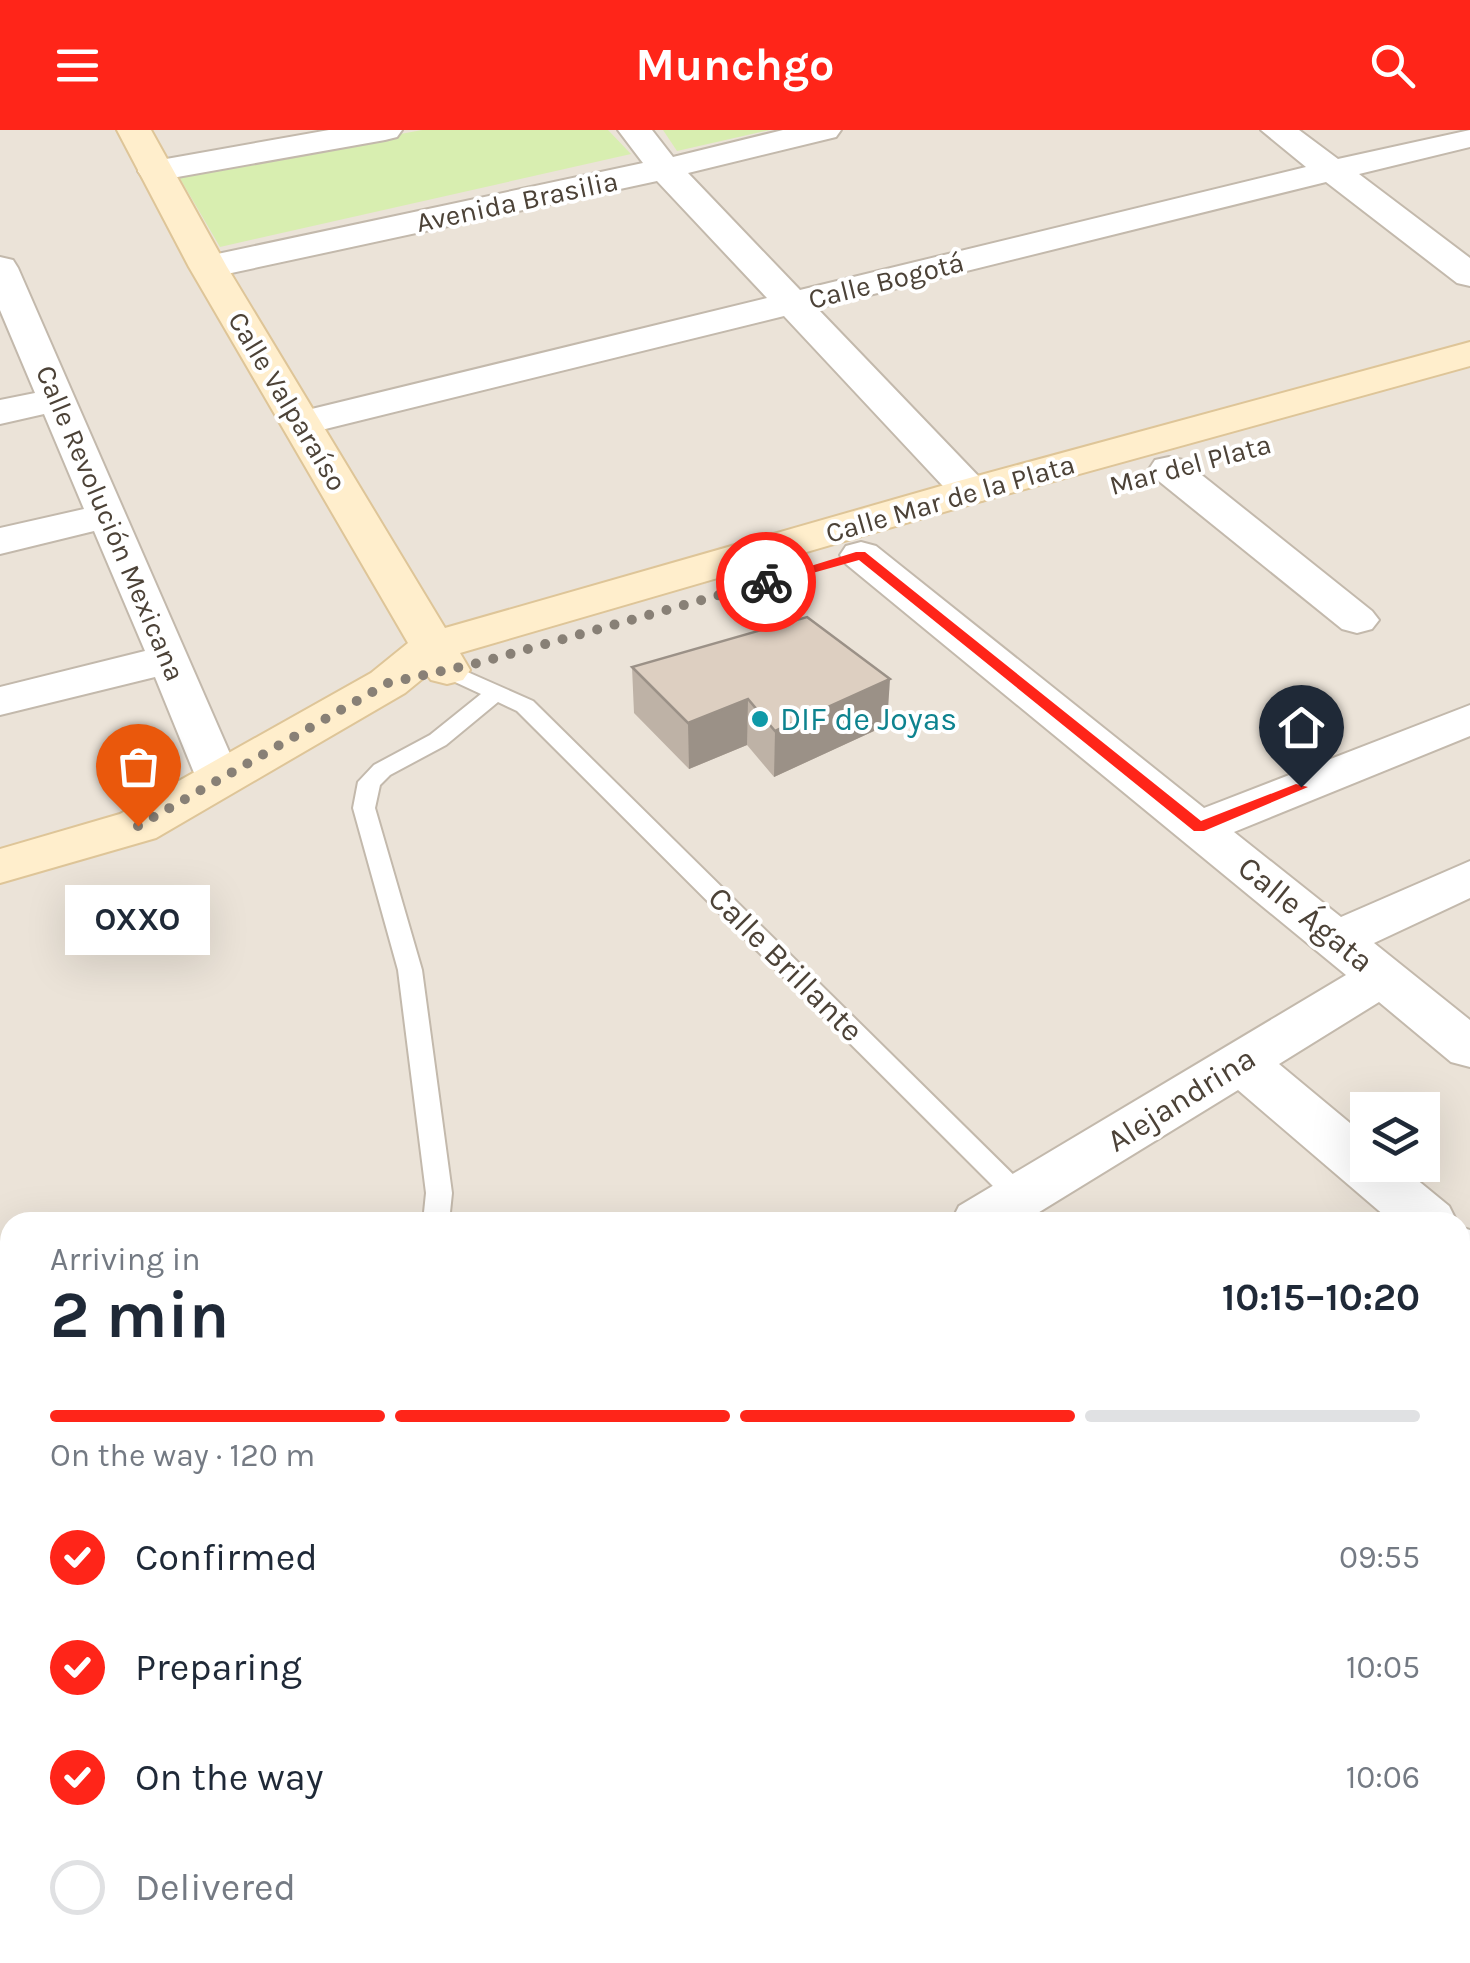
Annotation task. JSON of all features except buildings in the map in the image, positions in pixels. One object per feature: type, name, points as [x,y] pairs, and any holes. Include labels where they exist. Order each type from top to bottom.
[{"type":"main road","name":"Calle Valparaíso","points":[[134,130],[208,266],[439,658]]},
{"type":"main road","name":"Calle Mar de la Plata","points":[[439,658],[970,492],[1470,354]]},
{"type":"main road","name":"Mar del Plata","points":[[439,658],[861,555],[1470,387]]},
{"type":"main road","points":[[0,866],[138,826],[388,683],[439,658]]},
{"type":"street","points":[[155,171],[385,130]]},
{"type":"street","points":[[635,130],[666,169],[970,492]]},
{"type":"street","name":"Avenida Brasilia","points":[[208,266],[666,169],[824,130]]},
{"type":"street","points":[[1278,130],[1466,268]]},
{"type":"street","name":"Calle Bogotá","points":[[301,423],[1470,137]]},
{"type":"street","name":"Calle Revolución Mexicana","points":[[3,280],[170,659],[218,779]]},
{"type":"street","points":[[0,412],[58,400]]},
{"type":"street","points":[[1170,469],[1357,620]]},
{"type":"street","points":[[0,541],[106,516]]},
{"type":"street","name":"Calle Ágata","points":[[861,555],[1470,1048]]},
{"type":"street","points":[[0,701],[170,659]]},
{"type":"street","points":[[1199,828],[1470,720]]},
{"type":"street","points":[[1337,939],[1470,878]]},
{"type":"street","name":"Alejandrina","points":[[1018,1212],[1241,1062],[1383,976]]},
{"type":"street","points":[[1241,1062],[1417,1212]]},
{"type":"lane","points":[[437,1212],[438,1193],[410,970],[364,808],[364,794],[369,782],[382,770],[438,740],[494,694],[439,658]]},
{"type":"lane","name":"Calle Brillante","points":[[494,694],[525,706],[1013,1212]]},
{"type":"shaded area","points":[[0,130],[1470,130],[1470,1212],[0,1212]]},
{"type":"green space","points":[[422,130],[608,130],[631,154],[220,247],[178,175]]},
{"type":"green space","points":[[663,130],[770,130],[677,151]]},
{"type":"way so far","points":[[138,826],[388,683],[478,663],[766,582]]},
{"type":"place","name":"DIF de Joyas","points":[[760,719]]},
{"type":"place","name":"OXXO","points":[[138,826]]},
{"type":"route","points":[[766,582],[861,555],[1199,828],[1301,787]]}]
